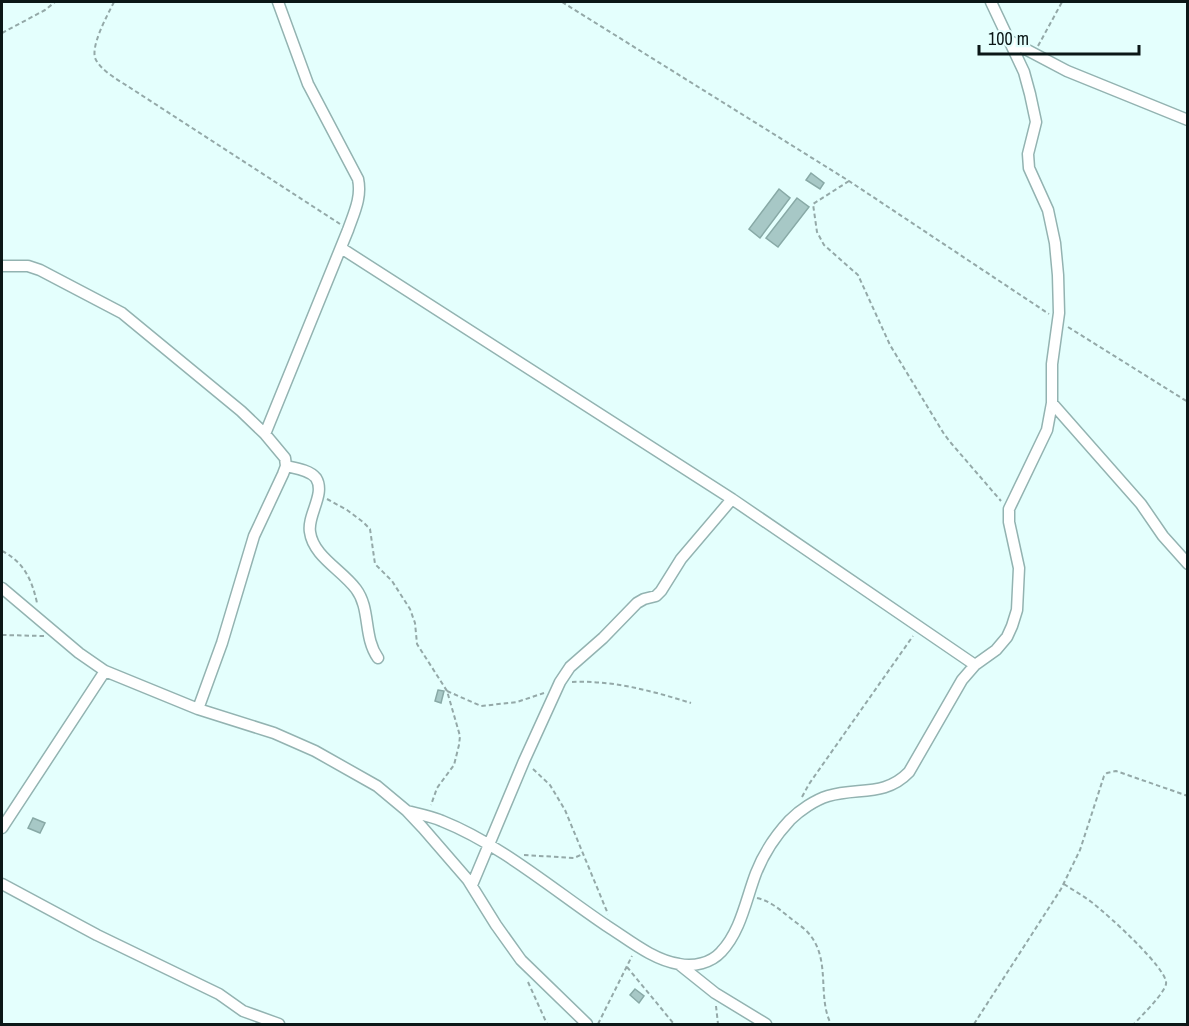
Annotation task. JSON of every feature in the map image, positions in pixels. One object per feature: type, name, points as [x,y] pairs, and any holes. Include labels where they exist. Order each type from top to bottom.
[{"type":"street","points":[[265,434],[348,230],[360,188],[358,179],[308,84],[278,2]]},
{"type":"street","points":[[680,965],[703,963],[720,953],[736,928],[756,872],[768,849],[791,819],[815,802],[829,796],[880,789],[900,781],[909,772],[962,680],[975,665],[996,650],[1007,637],[1017,610],[1019,568],[1009,522],[1009,509],[1047,430],[1052,403],[1052,364],[1058,320],[1058,275],[1055,243],[1048,210],[1029,168],[1028,154],[1036,122],[1024,72],[992,2]]},
{"type":"street","points":[[1010,40],[1067,71],[1188,120]]},
{"type":"street","points":[[341,248],[732,499],[975,665]]},
{"type":"street","points":[[2,266],[28,266],[40,270],[122,313],[241,411],[265,434],[285,458],[286,466],[277,489],[254,536],[222,643],[198,709]]},
{"type":"street","points":[[1052,403],[1141,504],[1163,536],[1188,564]]},
{"type":"street","points":[[286,466],[308,472],[315,477],[318,495],[309,526],[313,545],[356,589],[363,602],[372,650],[378,658]]},
{"type":"street","points":[[472,885],[524,761],[570,667],[603,638],[637,603],[644,598],[656,596],[662,591],[681,559],[732,499]]},
{"type":"street","points":[[2,588],[58,636],[105,671],[198,709],[274,733],[315,751],[377,786],[407,811],[472,885],[521,960],[587,1024]]},
{"type":"street","points":[[2,828],[105,671]]},
{"type":"street","points":[[407,811],[430,817],[462,830],[510,858],[637,945],[680,965],[715,993],[766,1024]]},
{"type":"street","points":[[2,884],[97,935],[219,994],[243,1011],[279,1024]]},
{"type":"path","points":[[2,33],[55,2]]},
{"type":"path","points":[[114,2],[97,41],[94,54],[101,67],[348,230]]},
{"type":"path","points":[[562,2],[849,181],[1058,320],[1188,402]]},
{"type":"path","points":[[1034,54],[1062,2]]},
{"type":"path","points":[[849,181],[813,204],[817,232],[824,245],[858,275],[890,345],[951,443],[1009,509]]},
{"type":"path","points":[[318,495],[347,510],[369,529],[375,564],[392,580],[410,609],[415,623],[417,644],[447,691],[460,736],[459,746],[454,765],[432,798],[430,817]]},
{"type":"path","points":[[2,551],[12,556],[25,569],[34,587],[43,623]]},
{"type":"path","points":[[800,801],[809,784],[920,627]]},
{"type":"path","points":[[2,635],[58,636]]},
{"type":"path","points":[[447,691],[481,706],[517,702],[559,686],[584,681],[619,684],[691,703]]},
{"type":"path","points":[[524,761],[555,791],[618,932]]},
{"type":"path","points":[[974,1024],[1064,884],[1080,850],[1104,776],[1116,771],[1188,796]]},
{"type":"path","points":[[510,858],[530,855],[574,858],[583,854]]},
{"type":"path","points":[[1064,884],[1094,904],[1121,927],[1165,977],[1166,986],[1134,1024]]},
{"type":"path","points":[[748,896],[766,900],[802,928],[816,943],[824,973],[825,1007],[831,1024]]},
{"type":"path","points":[[598,1024],[637,945]]},
{"type":"path","points":[[627,967],[674,1024]]},
{"type":"path","points":[[527,979],[548,1024]]},
{"type":"path","points":[[715,993],[718,1024]]},
{"type":"building","points":[[811,173],[824,183],[820,189],[806,180]]},
{"type":"building","points":[[779,189],[790,198],[760,238],[749,229]]},
{"type":"building","points":[[797,198],[809,207],[778,247],[766,238]]},
{"type":"building","points":[[438,690],[444,691],[441,703],[435,701]]},
{"type":"building","points":[[33,818],[45,823],[40,833],[28,828]]},
{"type":"building","points":[[635,989],[644,996],[639,1003],[630,995]]}]
